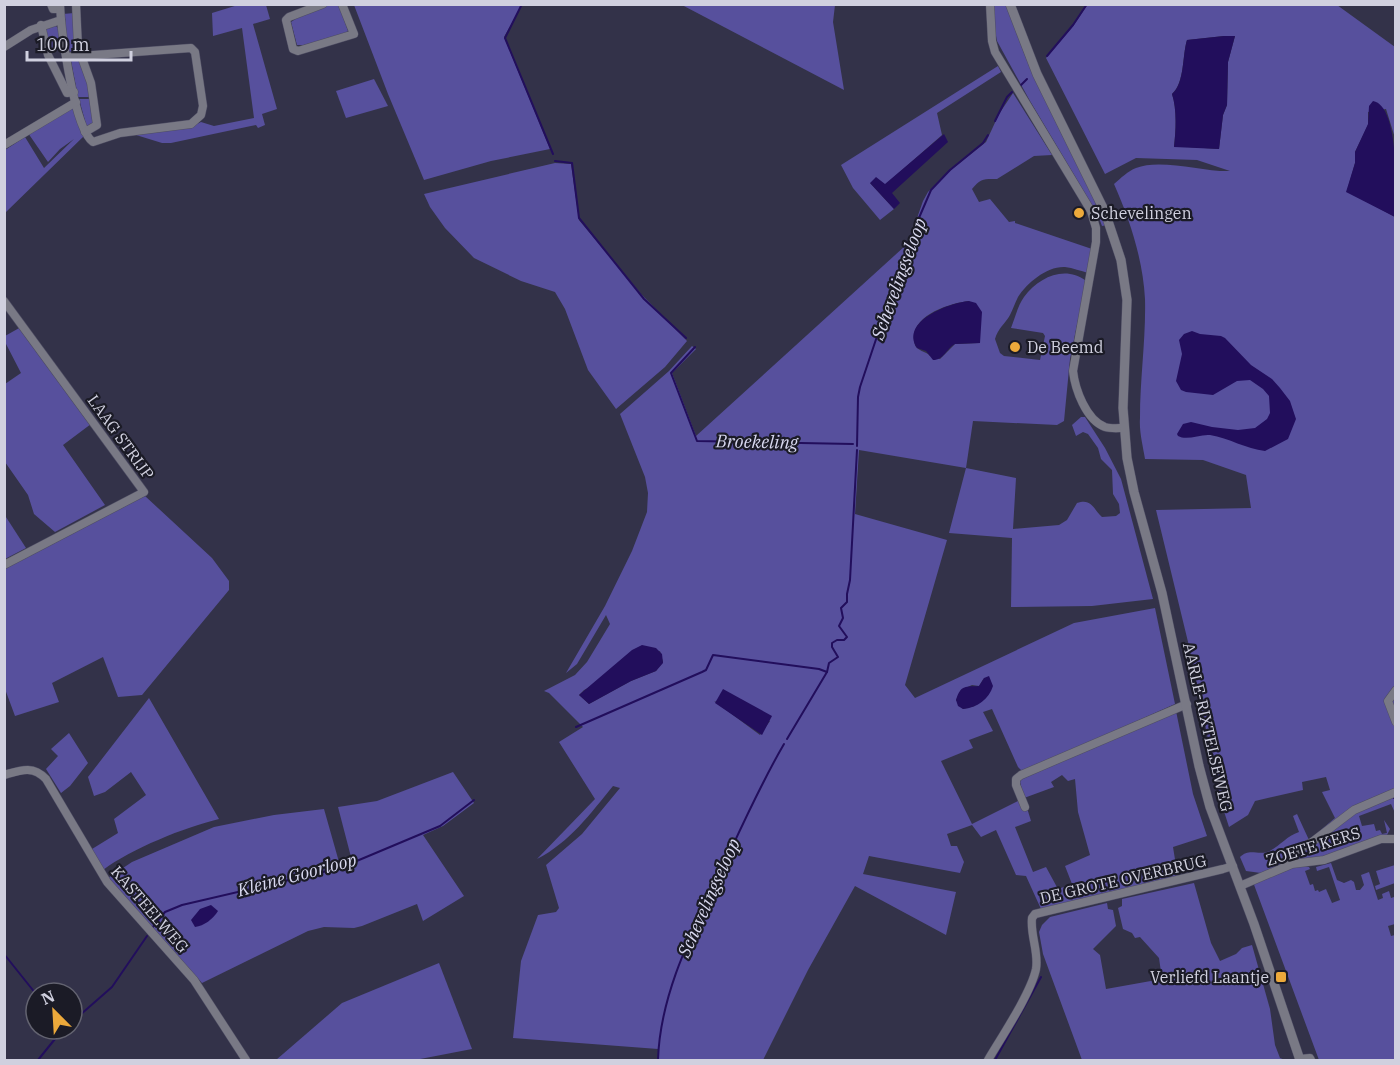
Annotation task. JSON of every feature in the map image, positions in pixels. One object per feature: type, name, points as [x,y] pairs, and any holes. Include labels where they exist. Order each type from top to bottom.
[{"type":"street","points":[[51,4],[53,9],[60,7],[66,57],[76,102],[85,132],[93,142],[120,133],[191,124],[201,115],[203,106],[195,52],[191,48],[66,57]]},
{"type":"street","points":[[76,4],[80,55],[91,83],[97,125],[85,132]]},
{"type":"street","points":[[323,4],[286,20],[294,49],[297,51],[354,34],[342,4]]},
{"type":"street","points":[[990,4],[992,41],[995,51],[1091,211],[1096,228],[1096,242],[1073,371],[1082,400],[1097,421],[1106,427],[1124,428]]},
{"type":"street","name":"AARLE-RIXTELSEWEG","points":[[1010,4],[1037,74],[1105,212],[1121,260],[1127,300],[1124,428],[1134,492],[1162,593],[1210,807],[1233,866],[1300,1060],[1310,1058],[1311,1060]]},
{"type":"street","points":[[4,47],[41,25],[60,20]]},
{"type":"street","points":[[41,25],[51,61],[67,93],[74,92]]},
{"type":"street","points":[[4,145],[62,108],[76,102]]},
{"type":"street","name":"LAAG STRIJP","points":[[4,301],[144,492],[4,565]]},
{"type":"street","points":[[1395,690],[1388,701],[1395,722]]},
{"type":"street","points":[[1025,807],[1016,785],[1021,775],[1187,704]]},
{"type":"street","name":"KASTEELWEG","points":[[4,775],[33,769],[46,779],[107,882],[194,980],[246,1060]]},
{"type":"street","points":[[1284,867],[1291,854],[1312,842],[1354,810],[1395,792]]},
{"type":"street","name":"ZOETE KERS","points":[[1240,886],[1297,863],[1324,860],[1382,839],[1395,839]]},
{"type":"street","name":"DE GROTE OVERBRUG","points":[[988,1060],[1036,971],[1037,959],[1031,928],[1035,914],[1233,866]]},
{"type":"shaded area","points":[[1088,4],[1337,5],[1395,47],[1395,138],[1386,109],[1368,112],[1368,125],[1355,152],[1355,163],[1347,191],[1395,217],[1395,813],[1391,804],[1359,816],[1362,826],[1374,824],[1376,831],[1380,830],[1382,834],[1387,833],[1384,820],[1390,829],[1387,835],[1325,857],[1288,861],[1261,873],[1246,871],[1240,857],[1243,854],[1267,852],[1299,832],[1293,816],[1297,814],[1309,840],[1335,818],[1322,792],[1330,790],[1326,777],[1302,782],[1303,790],[1255,801],[1248,815],[1229,827],[1221,802],[1189,646],[1156,510],[1251,508],[1246,475],[1203,460],[1145,459],[1141,434],[1144,284],[1135,240],[1114,184],[1130,171],[1146,165],[1230,171],[1197,160],[1136,158],[1105,174],[1046,58],[1074,25]],"holes":[[[1235,36],[1228,62],[1227,105],[1223,115],[1219,149],[1174,146],[1176,120],[1172,94],[1181,76],[1187,40]]]},
{"type":"shaded area","points":[[238,5],[266,5],[270,19],[253,24],[277,109],[262,114],[265,125],[171,143],[162,143],[136,135],[189,128],[201,122],[214,126],[254,118],[242,28],[213,36],[212,13]]},
{"type":"shaded area","points":[[329,5],[339,5],[348,31],[304,45],[297,45],[291,22],[300,16]]},
{"type":"shaded area","points":[[354,5],[522,5],[504,37],[550,149],[491,161],[424,180]]},
{"type":"shaded area","points":[[682,5],[835,5],[833,22],[844,90]]},
{"type":"shaded area","points":[[994,5],[1006,5],[1026,58],[1107,225],[1102,226],[1098,215],[997,41]]},
{"type":"shaded area","points":[[74,13],[76,53],[69,51],[63,14]]},
{"type":"shaded area","points":[[55,25],[59,29],[62,49],[49,53],[45,28]]},
{"type":"shaded area","points":[[1235,36],[1228,62],[1227,105],[1223,115],[1219,149],[1174,147],[1176,120],[1172,94],[1181,76],[1187,40]]},
{"type":"shaded area","points":[[78,58],[88,79],[90,97],[78,97],[71,61]]},
{"type":"shaded area","points":[[998,66],[1001,72],[937,113],[942,135],[885,185],[870,183],[894,209],[880,220],[853,188],[841,165]]},
{"type":"shaded area","points":[[374,79],[388,106],[346,118],[336,91]]},
{"type":"shaded area","points":[[1013,93],[1052,155],[1034,156],[997,179],[980,181],[972,189],[979,202],[990,199],[1009,222],[1015,221],[1015,223],[1092,249],[1088,273],[1068,267],[1058,267],[1032,281],[1018,297],[995,339],[1000,353],[1004,356],[1040,360],[1045,336],[1043,333],[1011,328],[1022,300],[1037,284],[1053,276],[1070,274],[1086,281],[1070,359],[1064,421],[1057,425],[973,421],[966,468],[859,450],[855,514],[947,540],[905,685],[915,698],[1074,623],[1155,608],[1175,704],[1023,772],[1018,767],[992,709],[983,712],[993,731],[969,740],[973,748],[941,761],[972,824],[1024,798],[1021,779],[1176,711],[1193,794],[1207,836],[1173,847],[1178,878],[1041,909],[1026,876],[1016,875],[996,830],[981,837],[972,825],[947,834],[951,846],[957,846],[964,862],[960,873],[869,856],[863,874],[956,892],[946,935],[855,886],[808,970],[763,1060],[658,1060],[658,1049],[513,1038],[521,961],[538,915],[556,912],[559,908],[546,865],[582,834],[620,788],[613,786],[569,836],[537,859],[595,799],[559,742],[583,727],[549,693],[544,691],[575,675],[587,662],[610,624],[606,615],[577,664],[566,673],[605,606],[632,551],[647,512],[648,493],[645,477],[620,414],[669,371],[692,346],[696,349],[672,373],[696,436],[905,246],[907,247],[928,192],[946,174],[986,142],[999,114]],"holes":[[[969,301],[980,343],[955,344],[940,359],[930,356],[915,345],[914,335],[917,327],[931,313]],[[660,651],[663,662],[656,671],[631,681],[589,704],[579,695],[584,690]],[[984,678],[975,706],[963,709],[956,700],[961,690],[972,685],[979,686]],[[714,701],[770,721],[760,735]],[[1062,775],[1068,781],[1075,779],[1078,812],[1090,855],[1065,866],[1072,884],[1058,889],[1046,867],[1033,872],[1015,827],[1031,821],[1024,798],[1054,787],[1051,782]]]},
{"type":"shaded area","points":[[79,99],[90,99],[94,124],[87,128]]},
{"type":"shaded area","points":[[1373,101],[1382,106],[1392,134],[1396,172],[1395,217],[1346,192],[1355,163],[1355,152],[1368,124],[1369,106]]},
{"type":"shaded area","points":[[73,108],[84,136],[5,213],[5,150],[25,137],[44,168],[74,139],[48,162],[28,133]]},
{"type":"shaded area","points":[[944,134],[948,142],[892,193],[900,203],[894,209],[870,183],[876,177],[885,184]]},
{"type":"shaded area","points":[[555,163],[571,164],[579,220],[642,295],[687,341],[665,367],[616,409],[588,370],[565,309],[555,292],[521,281],[474,258],[445,228],[424,194]]},
{"type":"shaded area","points":[[969,301],[976,303],[982,312],[980,343],[955,344],[937,360],[933,360],[926,351],[917,348],[914,338],[915,330],[921,322],[929,315],[950,305]]},
{"type":"shaded area","points":[[21,327],[91,424],[63,445],[105,505],[55,532],[34,514],[28,495],[5,462],[5,384],[21,373],[5,342],[5,336]]},
{"type":"shaded area","points":[[1192,331],[1225,338],[1251,365],[1272,379],[1280,388],[1290,401],[1296,419],[1288,439],[1265,451],[1210,435],[1185,438],[1178,436],[1183,424],[1191,422],[1238,430],[1255,428],[1267,419],[1270,413],[1269,396],[1250,380],[1237,381],[1213,395],[1181,390],[1176,381],[1182,354],[1179,340],[1184,334]]},
{"type":"shaded area","points":[[1081,417],[1085,417],[1121,479],[1153,599],[1092,606],[1011,607],[1012,538],[949,533],[966,468],[1016,478],[1013,529],[1059,525],[1067,520],[1077,503],[1082,502],[1092,505],[1102,517],[1116,516],[1120,513],[1119,504],[1113,494],[1112,470],[1101,459],[1098,448],[1088,434],[1083,432],[1076,436],[1072,425]]},
{"type":"shaded area","points":[[145,496],[212,558],[229,581],[229,590],[142,695],[118,697],[103,657],[52,683],[59,702],[15,716],[5,689],[4,568]]},
{"type":"shaded area","points":[[4,514],[26,548],[5,559],[4,559]]},
{"type":"shaded area","points":[[642,645],[656,648],[662,654],[663,663],[656,671],[631,681],[589,704],[579,695],[632,650]]},
{"type":"shaded area","points":[[989,676],[993,686],[985,699],[978,705],[968,708],[963,709],[958,706],[956,700],[962,689],[979,686],[984,678]]},
{"type":"shaded area","points":[[723,689],[772,716],[762,735],[715,703]]},
{"type":"shaded area","points":[[149,698],[219,819],[190,827],[159,840],[128,854],[103,870],[92,849],[118,833],[114,819],[146,795],[131,772],[105,792],[94,796],[88,777]]},
{"type":"shaded area","points":[[69,733],[88,763],[70,786],[61,793],[46,769],[58,756],[51,749]]},
{"type":"shaded area","points":[[453,772],[474,803],[443,826],[423,835],[464,896],[423,921],[417,904],[354,928],[324,927],[308,931],[202,983],[108,878],[132,862],[214,827],[274,815],[324,809],[339,862],[351,857],[338,807],[377,801]]},
{"type":"shaded area","points":[[1331,863],[1337,880],[1344,883],[1351,880],[1356,890],[1360,890],[1364,885],[1361,875],[1369,872],[1378,900],[1383,898],[1382,894],[1389,891],[1391,898],[1394,897],[1396,900],[1395,924],[1388,926],[1391,936],[1395,935],[1395,1060],[1319,1060],[1253,882],[1287,868],[1309,867],[1310,869],[1305,871],[1310,885],[1313,884],[1315,891],[1319,892],[1326,889],[1332,903],[1340,900],[1329,867],[1317,871],[1316,867]]},
{"type":"shaded area","points":[[1395,865],[1395,883],[1376,890],[1375,886],[1380,884],[1376,871]]},
{"type":"shaded area","points":[[1194,883],[1211,943],[1220,961],[1252,945],[1270,1009],[1275,1045],[1280,1058],[1285,1060],[1082,1060],[1043,954],[1039,932],[1042,925],[1050,917],[1107,903],[1108,909],[1113,910],[1116,926],[1093,949],[1100,955],[1106,989],[1162,979],[1159,958],[1140,937],[1135,938],[1132,933],[1123,929],[1118,908],[1122,906],[1122,899]]},
{"type":"shaded area","points":[[211,905],[218,911],[216,914],[205,924],[195,927],[191,920],[200,909]]},
{"type":"shaded area","points":[[439,963],[472,1049],[415,1060],[276,1060],[342,1003]]},
{"type":"waterway","name":"Broekeling","points":[[522,4],[505,38],[553,154]]},
{"type":"waterway","name":"Schevelingseloop","points":[[1047,56],[1087,4]]},
{"type":"waterway","name":"Schevelingseloop","points":[[1021,85],[1027,79]]},
{"type":"waterway","name":"Schevelingseloop","points":[[995,121],[1012,92]]},
{"type":"waterway","name":"Schevelingseloop","points":[[857,446],[860,387],[909,241],[931,190],[950,170],[983,143],[988,135]]},
{"type":"waterway","name":"Broekeling","points":[[555,161],[572,163],[579,218],[644,299],[686,338]]},
{"type":"waterway","name":"Broekeling","points":[[695,347],[671,373],[697,441],[853,444]]},
{"type":"waterway","name":"Schevelingseloop","points":[[787,739],[827,672],[829,663],[838,657],[832,643],[847,637],[839,626],[843,618],[841,608],[847,602],[850,580],[857,450]]},
{"type":"waterway","points":[[576,727],[706,670],[713,655],[827,672]]},
{"type":"waterway","name":"Schevelingseloop","points":[[658,1060],[665,1011],[680,963],[751,807],[784,744]]},
{"type":"waterway","name":"Kleine Goorloop","points":[[152,928],[165,912],[182,905],[340,868],[440,826],[474,800]]},
{"type":"waterway","name":"Kleine Goorloop","points":[[84,1012],[112,987],[147,936]]},
{"type":"waterway","points":[[4,954],[26,981]]},
{"type":"waterway","points":[[995,1060],[1041,977]]},
{"type":"waterway","name":"Kleine Goorloop","points":[[38,1060],[53,1041]]},
{"type":"place","name":"Schevelingen","points":[[1079,213]]},
{"type":"place","name":"De Beemd","points":[[1015,347]]},
{"type":"place","name":"Verliefd Laantje","points":[[1281,977]]}]
